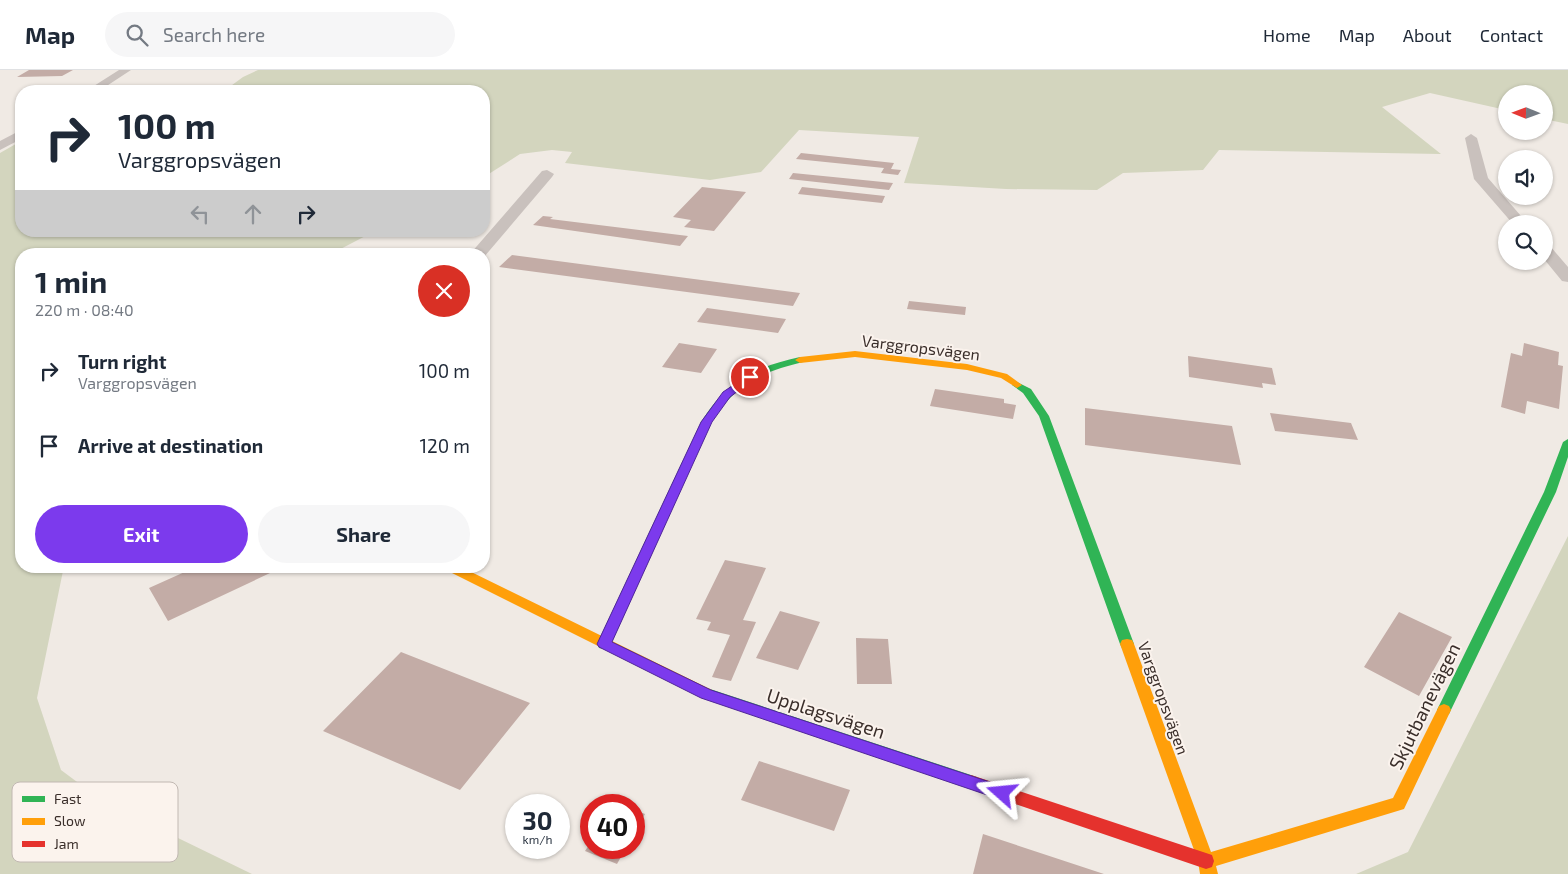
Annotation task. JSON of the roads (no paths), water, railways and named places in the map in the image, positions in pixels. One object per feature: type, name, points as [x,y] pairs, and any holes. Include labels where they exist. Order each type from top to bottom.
[{"type":"street","points":[[102,85],[126,70]]},
{"type":"street","points":[[0,146],[15,137]]},
{"type":"street","points":[[1470,138],[1481,179],[1513,215]]},
{"type":"street","points":[[483,248],[547,174]]},
{"type":"street","points":[[1553,260],[1568,277]]},
{"type":"street","name":"Varggropsvägen","points":[[604,644],[706,422],[726,394],[750,377],[778,364],[812,357],[855,354],[966,367],[1004,376],[1027,391],[1044,416],[1206,861],[1208,874]]},
{"type":"street","name":"Skjutbanevägen","points":[[1206,861],[1398,804],[1550,492],[1568,442]]},
{"type":"street","name":"Upplagsvägen","points":[[462,573],[706,694],[1206,861]]}]
